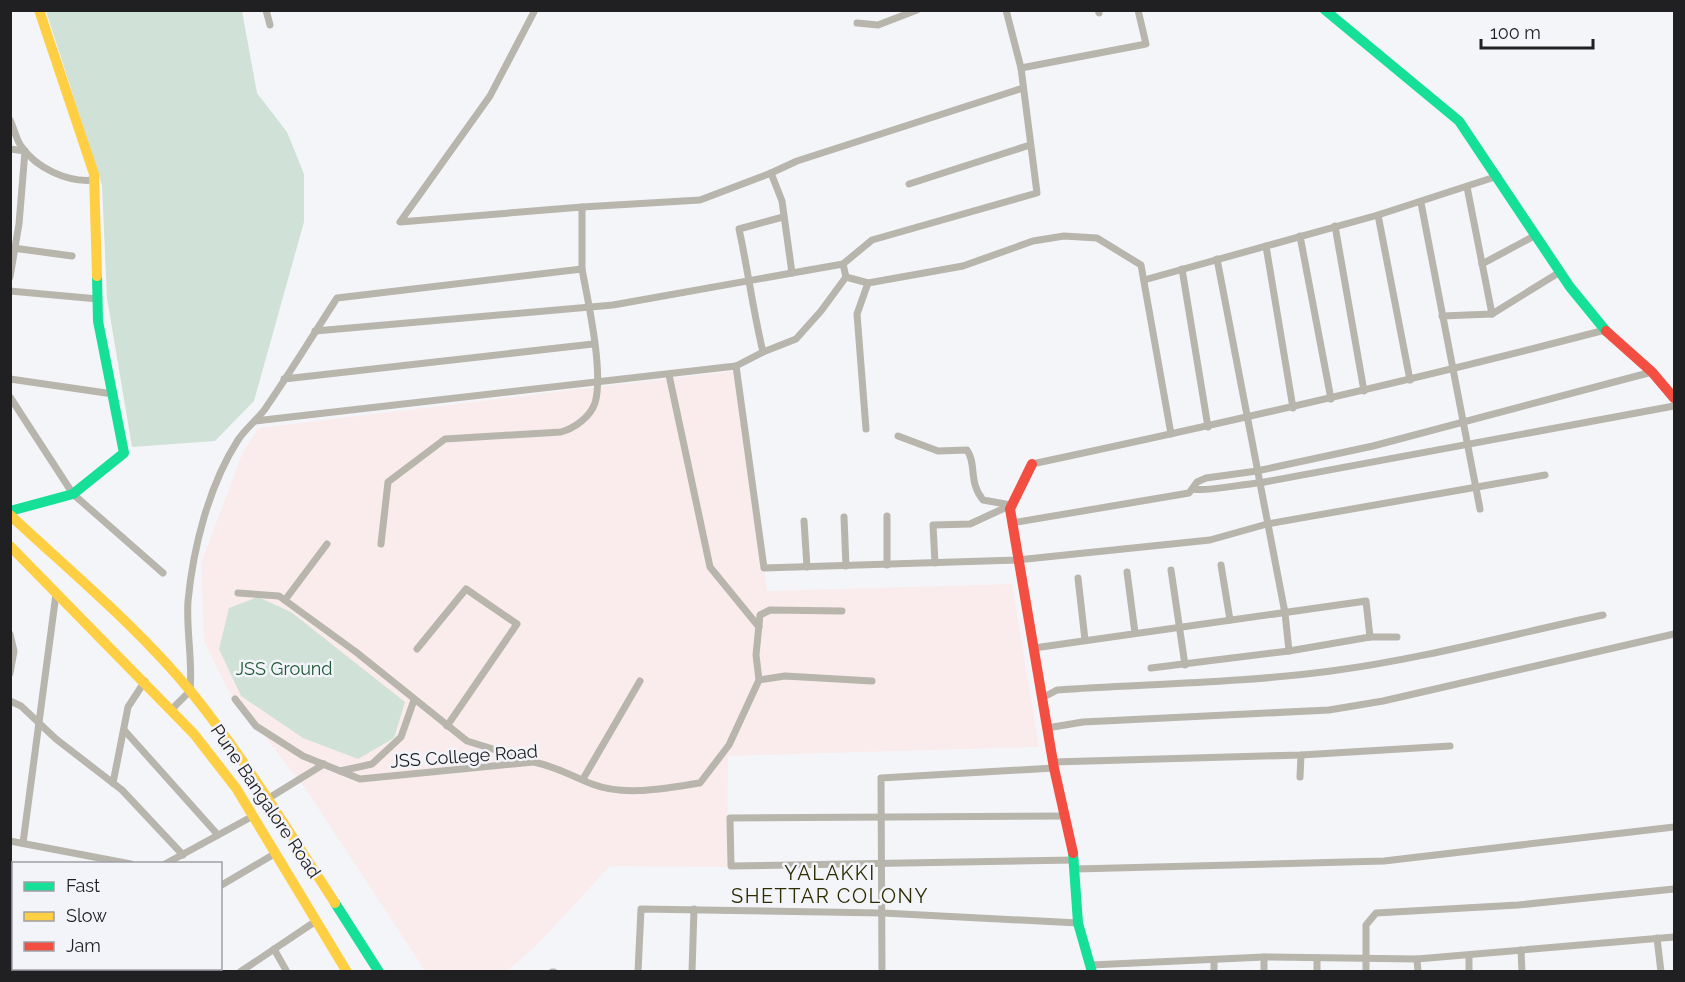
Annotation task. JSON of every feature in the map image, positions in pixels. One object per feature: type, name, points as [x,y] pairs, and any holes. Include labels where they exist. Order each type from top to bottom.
[{"type":"street","points":[[10,513],[73,494],[124,453],[98,321],[94,180],[39,10]]},
{"type":"street","points":[[266,10],[270,25]]},
{"type":"street","points":[[535,10],[490,96],[400,222],[700,200],[797,161],[1023,88]]},
{"type":"street","points":[[857,22],[878,25],[916,10]]},
{"type":"street","points":[[315,331],[589,307],[843,264],[872,240],[1036,193],[1021,68],[1006,10]]},
{"type":"street","points":[[1021,68],[1146,44],[1138,10]]},
{"type":"street","points":[[1325,10],[1459,120],[1560,272],[1605,330],[1652,372],[1674,398]]},
{"type":"street","points":[[10,120],[25,151],[60,177],[94,180]]},
{"type":"street","points":[[909,184],[1030,145]]},
{"type":"street","points":[[10,149],[25,151]]},
{"type":"street","points":[[10,277],[25,151]]},
{"type":"street","points":[[771,173],[782,201],[792,273]]},
{"type":"street","points":[[1144,280],[1421,203],[1498,176]]},
{"type":"street","points":[[1467,187],[1492,314]]},
{"type":"street","points":[[1421,203],[1480,509]]},
{"type":"street","points":[[381,544],[388,482],[445,439],[561,432],[576,427],[594,405],[598,382],[582,269],[582,207]]},
{"type":"street","points":[[1378,215],[1410,380]]},
{"type":"street","points":[[763,351],[747,282],[746,263],[739,229],[783,217]]},
{"type":"street","points":[[1335,226],[1364,391]]},
{"type":"street","points":[[1482,264],[1536,234]]},
{"type":"street","points":[[846,277],[868,283],[963,266],[1033,240],[1064,236],[1097,238],[1141,265],[1172,434]]},
{"type":"street","points":[[1300,236],[1331,399]]},
{"type":"street","points":[[1266,246],[1293,408]]},
{"type":"street","points":[[13,248],[72,256]]},
{"type":"street","points":[[1217,259],[1285,613],[1289,651]]},
{"type":"street","points":[[255,421],[352,412],[558,384],[669,375],[736,366],[763,351],[796,339],[821,311],[846,277],[843,264]]},
{"type":"street","points":[[172,709],[190,691],[193,666],[187,631],[189,599],[200,537],[219,478],[238,439],[255,421],[336,298],[582,269]]},
{"type":"street","points":[[1182,269],[1208,427]]},
{"type":"street","points":[[1442,316],[1492,314],[1560,272]]},
{"type":"street","points":[[866,429],[857,314],[868,283]]},
{"type":"street","points":[[10,291],[98,299]]},
{"type":"street","points":[[1605,330],[1452,370],[1247,419],[1032,464],[1011,506],[1012,523],[1047,728],[1075,864],[1078,923],[1091,968],[1154,962],[1264,957],[1417,959],[1674,937]]},
{"type":"street","points":[[284,379],[593,344]]},
{"type":"street","points":[[736,366],[764,568],[1017,560],[1210,540],[1267,524],[1545,475]]},
{"type":"street","points":[[1012,523],[1190,493],[1197,482],[1206,478],[1257,471],[1373,446],[1652,372]]},
{"type":"street","points":[[669,375],[710,567],[759,627]]},
{"type":"street","points":[[10,379],[113,394]]},
{"type":"street","points":[[10,397],[73,494],[163,573]]},
{"type":"street","points":[[1193,489],[1203,491],[1216,487],[1260,483],[1674,406]]},
{"type":"street","points":[[898,436],[938,451],[967,450],[972,457],[972,475],[977,492],[983,500],[1011,506]]},
{"type":"street","points":[[934,563],[933,525],[970,524],[1011,506]]},
{"type":"street","name":"Pune Bangalore Road","points":[[10,513],[126,624],[190,691],[269,798],[379,972]]},
{"type":"street","points":[[887,516],[887,564]]},
{"type":"street","points":[[844,518],[846,566]]},
{"type":"street","points":[[804,521],[807,567]]},
{"type":"street","points":[[285,600],[327,544]]},
{"type":"street","name":"Pune Bangalore Road","points":[[10,546],[172,709],[236,788],[347,972]]},
{"type":"street","points":[[1221,565],[1230,620]]},
{"type":"street","points":[[1171,570],[1185,665]]},
{"type":"street","points":[[1127,572],[1135,633]]},
{"type":"street","points":[[1078,578],[1085,640]]},
{"type":"street","points":[[417,649],[466,589],[517,624],[447,726]]},
{"type":"street","points":[[238,592],[279,596],[356,652],[467,741],[534,762]]},
{"type":"street","points":[[23,843],[37,719],[56,594]]},
{"type":"street","points":[[1034,648],[1366,602],[1370,637]]},
{"type":"street","points":[[842,611],[770,610],[760,615],[756,655],[759,680],[785,676],[872,681]]},
{"type":"street","points":[[1042,698],[1057,690],[1273,678],[1334,671],[1463,649],[1520,633],[1604,615]]},
{"type":"street","points":[[10,634],[14,651],[10,673]]},
{"type":"street","points":[[1047,728],[1083,722],[1329,710],[1383,701],[1674,634]]},
{"type":"street","points":[[1151,668],[1289,651],[1370,637],[1398,637]]},
{"type":"street","name":"JSS College Road","points":[[235,699],[256,726],[303,756],[360,779],[534,762],[560,768],[594,785],[637,791],[700,783],[729,745],[759,680]]},
{"type":"street","points":[[113,783],[128,707],[145,681]]},
{"type":"street","points":[[583,779],[640,681]]},
{"type":"street","points":[[340,771],[372,764],[401,737],[414,700]]},
{"type":"street","points":[[11,701],[37,719],[56,739],[113,783],[183,855]]},
{"type":"street","points":[[125,731],[218,835]]},
{"type":"street","points":[[882,972],[884,862],[881,778],[1054,765],[1301,755],[1450,746]]},
{"type":"street","points":[[1300,777],[1301,755]]},
{"type":"street","points":[[269,798],[324,765]]},
{"type":"street","points":[[169,862],[252,816]]},
{"type":"street","points":[[1065,816],[730,818],[730,866],[884,862],[1075,864],[1384,861],[1674,827]]},
{"type":"street","points":[[10,842],[121,862]]},
{"type":"street","points":[[222,885],[276,854]]},
{"type":"street","points":[[1366,972],[1366,925],[1377,913],[1518,905],[1674,889]]},
{"type":"street","points":[[638,972],[641,909],[883,913],[1078,923]]},
{"type":"street","points":[[692,972],[694,909]]},
{"type":"street","points":[[240,972],[316,921]]},
{"type":"street","points":[[1658,938],[1661,972]]},
{"type":"street","points":[[274,949],[287,972]]},
{"type":"street","points":[[1521,950],[1522,972]]},
{"type":"street","points":[[1469,955],[1469,972]]},
{"type":"street","points":[[1264,957],[1264,972]]},
{"type":"street","points":[[1317,958],[1317,972]]},
{"type":"street","points":[[1417,959],[1418,972]]},
{"type":"street","points":[[1214,960],[1214,972]]},
{"type":"street","points":[[1154,962],[1154,972]]},
{"type":"shaded area","points":[[739,370],[767,591],[1012,584],[1039,747],[728,756],[727,867],[610,866],[536,946],[507,971],[425,971],[305,788],[228,690],[204,641],[201,563],[242,454],[258,428]]},
{"type":"green space","points":[[46,11],[242,11],[257,93],[287,132],[304,174],[304,222],[254,401],[215,441],[132,447],[107,298],[102,185]]},
{"type":"green space","name":"JSS Ground","points":[[258,597],[291,612],[405,702],[394,738],[358,759],[303,738],[241,696],[219,649],[229,608]]},
{"type":"traffic: fast","points":[[1325,10],[1459,121],[1570,287],[1606,331]]},
{"type":"traffic: fast","points":[[10,511],[73,494],[124,453],[98,321],[97,276]]},
{"type":"traffic: fast","points":[[1073,853],[1078,923],[1092,972]]},
{"type":"traffic: fast","points":[[335,903],[379,972]]},
{"type":"traffic: slow","points":[[39,10],[94,174],[97,276]]},
{"type":"traffic: slow","points":[[10,515],[127,623],[192,693],[248,770],[335,903]]},
{"type":"traffic: slow","points":[[10,546],[194,734],[236,788],[347,972]]},
{"type":"traffic: jam","points":[[1606,331],[1652,372],[1674,398]]},
{"type":"traffic: jam","points":[[1032,464],[1010,509],[1054,768],[1073,853]]},
{"type":"district","name":"YALAKKI SHETTAR COLONY","points":[[830,884]]}]
